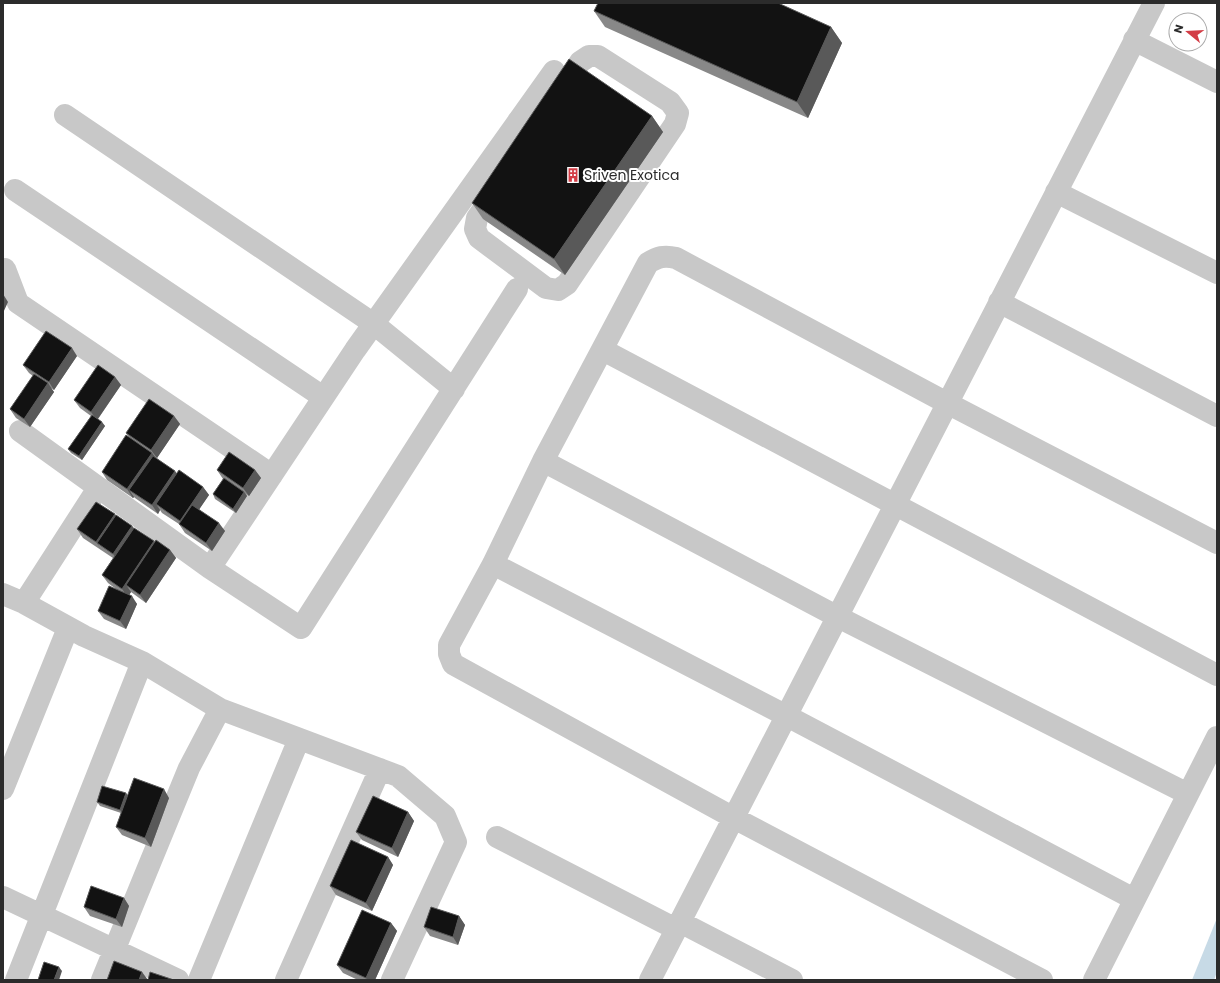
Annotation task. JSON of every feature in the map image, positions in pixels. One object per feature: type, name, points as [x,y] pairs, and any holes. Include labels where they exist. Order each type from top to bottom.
[{"type":"street","points":[[650,980],[1154,3]]},
{"type":"street","points":[[1134,40],[1217,82]]},
{"type":"street","points":[[210,568],[355,350],[488,164],[527,127],[580,62],[589,56],[598,56],[670,102],[678,113],[675,124],[567,284],[558,290],[546,288],[479,238],[475,229],[477,218],[509,171],[527,127],[554,71]]},
{"type":"street","points":[[65,115],[374,324],[454,389]]},
{"type":"street","points":[[488,164],[509,171]]},
{"type":"street","points":[[15,190],[323,397]]},
{"type":"street","points":[[1056,192],[1217,273]]},
{"type":"street","points":[[1042,980],[734,818],[453,664],[449,654],[449,645],[493,564],[543,461],[648,263],[659,257],[668,256],[676,258],[947,403],[1217,543]]},
{"type":"street","points":[[5,269],[18,303],[272,475]]},
{"type":"street","points":[[20,431],[210,568],[301,628],[517,289]]},
{"type":"street","points":[[999,302],[1217,416]]},
{"type":"street","points":[[602,350],[1217,675]]},
{"type":"street","points":[[543,461],[838,617],[1188,794]]},
{"type":"street","points":[[24,603],[98,488]]},
{"type":"street","points":[[493,564],[787,716],[1134,899]]},
{"type":"street","points":[[3,594],[24,603],[84,636],[142,662],[220,709],[398,776],[445,816],[456,842],[392,980]]},
{"type":"street","points":[[3,789],[68,628]]},
{"type":"street","points":[[16,980],[142,662]]},
{"type":"street","points":[[102,980],[190,768],[220,709]]},
{"type":"street","points":[[1094,980],[1217,737]]},
{"type":"street","points":[[199,980],[299,739]]},
{"type":"street","points":[[286,980],[380,769]]},
{"type":"street","points":[[497,837],[792,980]]},
{"type":"street","points":[[3,898],[178,980]]},
{"type":"water","points":[[1217,918],[1217,972],[1214,980],[1192,980]]},
{"type":"building","points":[[598,3],[778,3],[831,27],[797,102],[594,11]]},
{"type":"building","name":"Sriven Exotica","points":[[569,59],[652,116],[554,259],[472,203]]},
{"type":"building","points":[[46,331],[72,348],[49,382],[23,365]]},
{"type":"building","points":[[98,365],[115,377],[91,412],[74,400]]},
{"type":"building","points":[[34,374],[48,383],[24,419],[10,409]]},
{"type":"building","points":[[149,399],[174,416],[151,450],[126,433]]},
{"type":"building","points":[[92,415],[102,422],[79,456],[68,449]]},
{"type":"building","points":[[126,435],[152,453],[127,489],[102,472]]},
{"type":"building","points":[[229,452],[255,470],[243,488],[217,470]]},
{"type":"building","points":[[153,456],[175,471],[152,505],[129,490]]},
{"type":"building","points":[[179,470],[203,487],[180,521],[156,504]]},
{"type":"building","points":[[224,478],[244,492],[233,509],[213,494]]},
{"type":"building","points":[[96,502],[115,514],[96,542],[77,529]]},
{"type":"building","points":[[192,505],[219,523],[206,543],[179,524]]},
{"type":"building","points":[[116,515],[132,526],[113,554],[97,543]]},
{"type":"building","points":[[134,528],[154,541],[122,589],[102,575]]},
{"type":"building","points":[[156,540],[170,550],[140,595],[126,585]]},
{"type":"building","points":[[109,586],[132,596],[120,621],[98,611]]},
{"type":"building","points":[[134,778],[164,789],[145,838],[116,827]]},
{"type":"building","points":[[102,786],[126,793],[120,810],[97,802]]},
{"type":"building","points":[[373,796],[408,812],[392,848],[356,832]]},
{"type":"building","points":[[351,840],[388,857],[366,903],[330,886]]},
{"type":"building","points":[[91,886],[124,898],[116,919],[84,907]]},
{"type":"building","points":[[431,907],[459,916],[453,937],[424,927]]},
{"type":"building","points":[[362,910],[391,923],[366,978],[337,965]]},
{"type":"building","points":[[114,961],[142,972],[139,980],[107,980]]},
{"type":"building","points":[[44,962],[59,967],[54,980],[38,980]]},
{"type":"building","points":[[150,972],[174,980],[148,980]]},
{"type":"place","name":"Sriven Exotica","points":[[573,175]]}]
